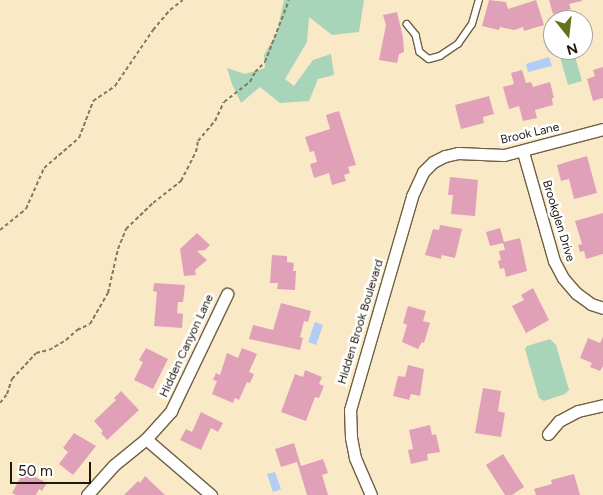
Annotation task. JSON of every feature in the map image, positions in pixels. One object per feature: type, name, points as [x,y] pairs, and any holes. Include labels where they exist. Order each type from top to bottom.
[{"type":"street","name":"Brook Lane","points":[[434,162],[445,156],[458,154],[489,156],[523,152],[603,129]]},
{"type":"street","name":"Brookglen Drive","points":[[523,152],[554,261],[563,278],[576,293],[591,304],[603,308]]},
{"type":"street","name":"Hidden Brook Boulevard","points":[[371,495],[355,458],[351,437],[350,410],[412,196],[423,172],[434,162]]},
{"type":"street","name":"Hidden Canyon Lane","points":[[87,495],[114,465],[146,440],[171,410],[226,294]]},
{"type":"street","points":[[548,434],[559,421],[578,411],[603,406]]},
{"type":"street","points":[[146,440],[211,495]]},
{"type":"lane","points":[[407,24],[416,34],[420,52],[429,60],[440,56],[458,44],[472,24],[479,0]]},
{"type":"path","points":[[0,230],[26,209],[44,168],[79,138],[93,101],[115,86],[130,67],[153,30],[170,10],[183,0]]},
{"type":"path","points":[[0,403],[7,394],[12,379],[36,353],[49,350],[66,340],[77,330],[90,324],[108,293],[118,249],[126,229],[181,181],[196,152],[198,140],[215,121],[224,102],[250,82],[255,72],[265,62],[289,0]]},
{"type":"green space","points":[[284,0],[364,0],[359,32],[332,35],[309,17],[307,42],[285,79],[294,86],[313,60],[331,54],[334,75],[318,79],[309,101],[280,103],[260,87],[241,103],[227,68],[245,74],[265,68],[264,55],[277,32]]},
{"type":"green space","points":[[561,60],[576,60],[582,81],[568,85]]},
{"type":"green space","points":[[550,339],[556,345],[569,390],[565,394],[544,401],[539,398],[525,349],[527,346]]},
{"type":"water","points":[[543,59],[550,60],[552,66],[528,72],[526,64]]},
{"type":"water","points":[[315,322],[323,325],[316,345],[308,342]]},
{"type":"water","points":[[275,472],[281,489],[273,492],[267,474]]},
{"type":"building","points":[[489,0],[506,2],[508,9],[536,0],[543,22],[543,25],[524,31],[523,27],[514,30],[500,27],[499,30],[482,26]]},
{"type":"building","points":[[549,0],[582,0],[569,4],[571,9],[552,10]]},
{"type":"building","points":[[397,12],[403,37],[404,52],[399,54],[397,63],[379,60],[386,25],[383,15]]},
{"type":"building","points":[[603,67],[603,98],[593,101],[587,79],[595,76],[593,70]]},
{"type":"building","points":[[522,70],[526,83],[531,82],[533,87],[550,82],[554,98],[552,98],[553,105],[535,110],[537,118],[523,121],[519,106],[509,109],[503,87],[514,84],[511,73]]},
{"type":"building","points":[[489,96],[494,114],[483,117],[484,123],[461,129],[455,105]]},
{"type":"building","points":[[339,111],[356,165],[348,167],[350,173],[344,175],[346,181],[332,185],[329,173],[314,178],[310,164],[317,162],[314,151],[310,152],[305,137],[330,129],[326,115]]},
{"type":"building","points":[[587,156],[597,193],[574,199],[569,179],[561,181],[557,165]]},
{"type":"building","points":[[450,177],[478,180],[475,216],[451,214],[453,195],[448,195]]},
{"type":"building","points":[[603,213],[603,254],[586,259],[584,251],[580,252],[578,245],[582,244],[575,221]]},
{"type":"building","points":[[440,225],[462,229],[455,258],[442,255],[441,259],[425,255],[433,229],[439,230]]},
{"type":"building","points":[[500,228],[504,242],[520,238],[527,271],[506,277],[504,268],[500,269],[498,261],[501,260],[499,251],[505,250],[503,243],[490,246],[486,232]]},
{"type":"building","points":[[197,233],[210,245],[205,250],[197,251],[207,260],[195,270],[196,275],[184,276],[180,249]]},
{"type":"building","points":[[272,255],[287,256],[287,262],[294,263],[293,271],[296,271],[295,290],[277,289],[278,283],[270,283]]},
{"type":"building","points":[[154,283],[185,285],[183,302],[178,302],[177,313],[183,314],[182,328],[154,326],[157,292],[153,291]]},
{"type":"building","points":[[533,288],[549,320],[526,333],[512,306],[524,300],[521,295]]},
{"type":"building","points":[[281,303],[311,311],[308,322],[304,321],[300,337],[303,338],[300,350],[249,339],[253,325],[273,330]]},
{"type":"building","points":[[408,306],[426,311],[423,321],[430,323],[424,343],[422,342],[418,349],[402,342],[407,325],[403,323]]},
{"type":"building","points":[[603,337],[603,366],[600,371],[590,367],[592,363],[580,358],[588,338],[600,343]]},
{"type":"building","points":[[146,348],[168,359],[153,389],[134,380],[143,362],[139,360]]},
{"type":"building","points":[[242,348],[257,354],[249,372],[254,374],[250,383],[247,382],[239,400],[235,398],[233,403],[212,394],[217,381],[213,380],[216,373],[220,375],[227,353],[238,358]]},
{"type":"building","points":[[408,365],[424,369],[420,396],[411,394],[409,400],[393,396],[398,376],[405,377]]},
{"type":"building","points":[[305,370],[322,377],[319,384],[324,386],[319,398],[315,397],[306,421],[281,412],[295,374],[303,377]]},
{"type":"building","points":[[483,388],[501,391],[498,411],[505,413],[501,437],[475,433]]},
{"type":"building","points":[[121,391],[139,410],[107,440],[101,433],[103,431],[94,421],[116,400],[114,398]]},
{"type":"building","points":[[201,412],[223,423],[218,432],[211,428],[201,450],[180,440],[186,429],[192,432]]},
{"type":"building","points":[[430,425],[432,435],[436,434],[440,452],[427,454],[428,460],[411,464],[408,450],[413,449],[409,430]]},
{"type":"building","points":[[74,433],[96,446],[73,475],[59,464],[68,452],[63,448]]},
{"type":"building","points":[[294,443],[301,466],[323,459],[328,473],[322,475],[328,495],[307,495],[297,462],[281,467],[275,449]]},
{"type":"building","points":[[503,454],[524,487],[512,495],[505,495],[486,465]]},
{"type":"building","points":[[24,471],[47,483],[42,491],[39,489],[36,495],[16,495],[12,493]]},
{"type":"building","points":[[574,474],[580,495],[536,495],[534,489],[552,484],[551,480]]},
{"type":"building","points":[[145,476],[165,495],[124,495],[138,481],[140,483]]}]
